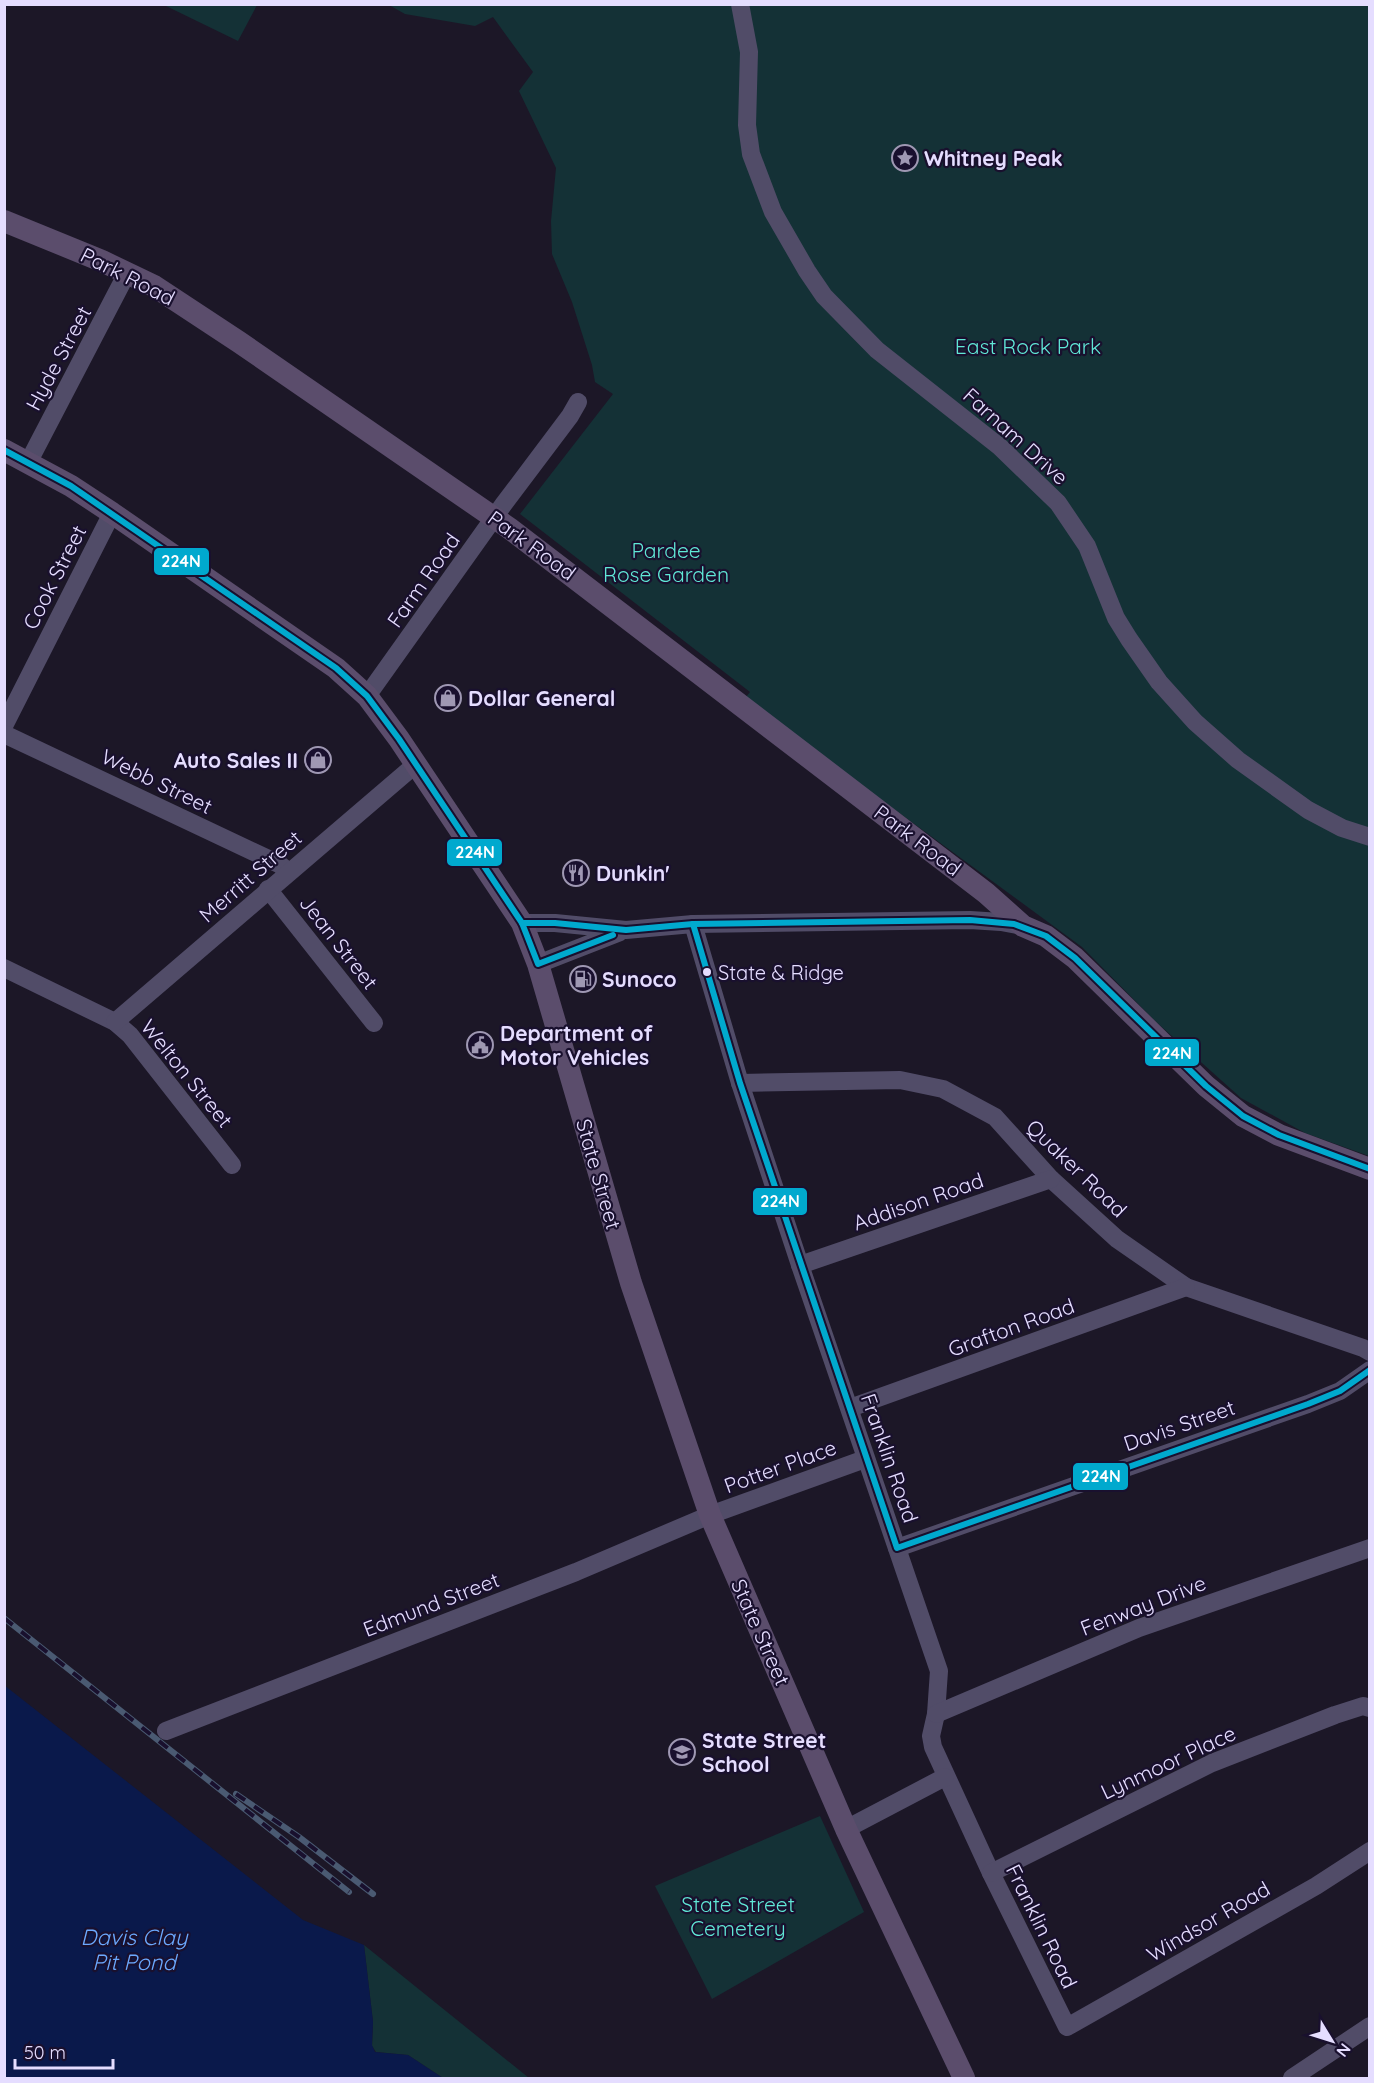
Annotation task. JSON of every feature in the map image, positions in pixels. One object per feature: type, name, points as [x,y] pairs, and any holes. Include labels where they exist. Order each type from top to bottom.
[{"type":"main road","name":"Park Road","points":[[4,221],[154,286],[494,517],[986,893],[1023,926],[1046,936],[1075,958],[1206,1086],[1243,1116],[1288,1139],[1370,1168]]},
{"type":"main road","name":"State Street","points":[[4,450],[71,486],[112,513],[336,668],[367,696],[399,739],[522,923],[538,964],[631,1283],[710,1515],[846,1829],[964,2079]]},
{"type":"street","name":"Farnam Drive","points":[[740,4],[749,52],[747,125],[751,154],[773,212],[824,296],[877,350],[982,432],[1016,461],[1058,503],[1087,546],[1116,618],[1128,639],[1159,682],[1195,722],[1238,760],[1308,810],[1342,828],[1370,837]]},
{"type":"street","name":"Hyde Street","points":[[28,463],[127,273]]},
{"type":"street","name":"Farm Road","points":[[367,696],[494,517],[565,424],[578,402]]},
{"type":"street","name":"Cook Street","points":[[4,726],[112,513]]},
{"type":"street","name":"Webb Street","points":[[4,734],[279,864],[289,872]]},
{"type":"street","name":"Merritt Street","points":[[115,1022],[415,765]]},
{"type":"street","name":"Jean Street","points":[[268,890],[374,1023]]},
{"type":"street","points":[[522,923],[555,923],[626,930],[693,924],[970,920],[1023,926]]},
{"type":"street","name":"Franklin Road","points":[[693,924],[740,1083],[850,1408],[865,1459],[939,1671],[936,1714],[931,1736],[933,1747],[991,1873],[1067,2027]]},
{"type":"street","points":[[538,964],[626,930]]},
{"type":"street","name":"Welton Street","points":[[4,968],[115,1022],[130,1035],[232,1165]]},
{"type":"street","name":"Quaker Road","points":[[740,1083],[900,1080],[943,1089],[994,1117],[1051,1179],[1117,1239],[1186,1287],[1370,1352]]},
{"type":"street","name":"Addison Road","points":[[800,1265],[1051,1179]]},
{"type":"street","name":"Grafton Road","points":[[850,1408],[1186,1287]]},
{"type":"street","name":"Davis Street","points":[[897,1548],[1308,1404],[1340,1391],[1370,1370]]},
{"type":"street","name":"Potter Place","points":[[710,1515],[865,1459]]},
{"type":"street","name":"Edmund Street","points":[[166,1731],[576,1572],[710,1515]]},
{"type":"street","name":"Fenway Drive","points":[[936,1714],[1139,1628],[1370,1548]]},
{"type":"street","name":"Lynmoor Place","points":[[991,1873],[1212,1763],[1335,1715],[1363,1706],[1370,1708]]},
{"type":"street","points":[[846,1829],[945,1776]]},
{"type":"street","name":"Windsor Road","points":[[1067,2027],[1316,1886],[1370,1851]]},
{"type":"street","points":[[1292,2079],[1370,2026]]},
{"type":"green space","points":[[164,5],[257,5],[238,41]]},
{"type":"green space","name":"East Rock Park","points":[[389,5],[1369,5],[1369,1156],[1305,1133],[1241,1098],[1154,1020],[1082,947],[808,746],[746,697],[750,692],[520,514],[613,394],[595,382],[592,365],[572,302],[552,254],[551,221],[556,168],[519,91],[533,72],[493,17],[475,26],[405,14]]},
{"type":"green space","name":"State Street Cemetery","points":[[820,1816],[864,1912],[712,1999],[655,1886]]},
{"type":"green space","points":[[364,1945],[529,2078],[443,2078],[408,2055],[376,2052],[372,2046],[373,2022]]},
{"type":"water","name":"Davis Clay Pit Pond","points":[[4,1685],[303,1920],[364,1945],[373,2022],[372,2045],[375,2052],[408,2055],[443,2078],[5,2078]]},
{"type":"railway","points":[[4,1618],[349,1892]]},
{"type":"railway","points":[[236,1794],[299,1837],[373,1894]]},
{"type":"transit line","name":"224N","points":[[4,450],[71,486],[336,668],[367,696],[399,739],[522,923],[538,964],[613,935]]},
{"type":"transit line","name":"224N","points":[[522,923],[555,923],[626,930],[693,924],[970,920],[1014,924],[1046,936],[1075,958],[1206,1086],[1243,1116],[1279,1135],[1370,1169]]},
{"type":"transit line","name":"224N","points":[[693,924],[740,1083],[897,1548],[1308,1404],[1340,1391],[1370,1370]]},
{"type":"place","name":"Whitney Peak","points":[[905,158]]},
{"type":"place","name":"Dollar General","points":[[448,698]]},
{"type":"place","name":"Auto Sales II","points":[[318,760]]},
{"type":"place","name":"Dunkin'","points":[[576,873]]},
{"type":"place","name":"State & Ridge","points":[[707,972]]},
{"type":"place","name":"Sunoco","points":[[583,979]]},
{"type":"place","name":"Department of Motor Vehicles","points":[[480,1045]]},
{"type":"place","name":"State Street School","points":[[682,1752]]},
{"type":"park label","name":"Pardee Rose Garden","points":[[666,562]]}]
